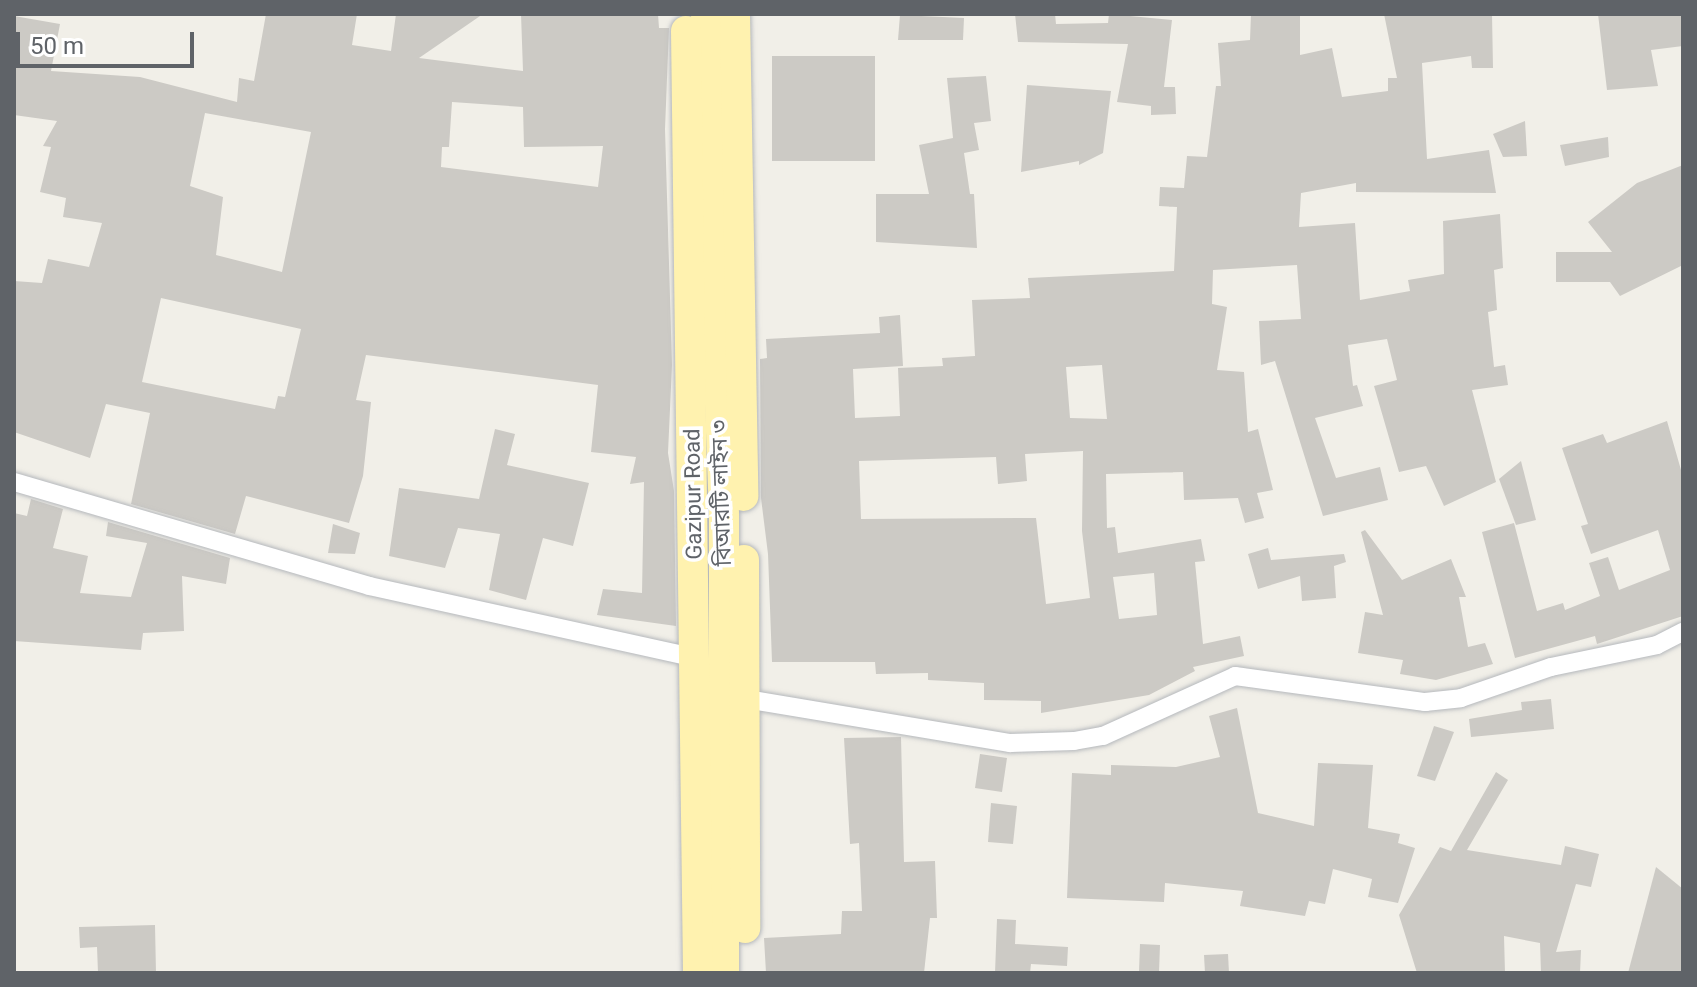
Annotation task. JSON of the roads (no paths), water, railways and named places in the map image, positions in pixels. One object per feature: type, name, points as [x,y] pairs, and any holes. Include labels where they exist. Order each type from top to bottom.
[{"type":"main road","name":"Gazipur Road","points":[[686,14],[698,973]]},
{"type":"main road","name":"বিআরটি লাইন ৩","points":[[706,14],[724,515],[724,973]]},
{"type":"main road","points":[[735,14],[746,699],[745,973]]},
{"type":"street","points":[[14,482],[369,586],[696,658]]},
{"type":"street","points":[[746,699],[1010,743],[1074,741],[1103,736],[1235,676],[1425,702],[1461,698],[1551,667],[1657,645],[1683,632]]}]
